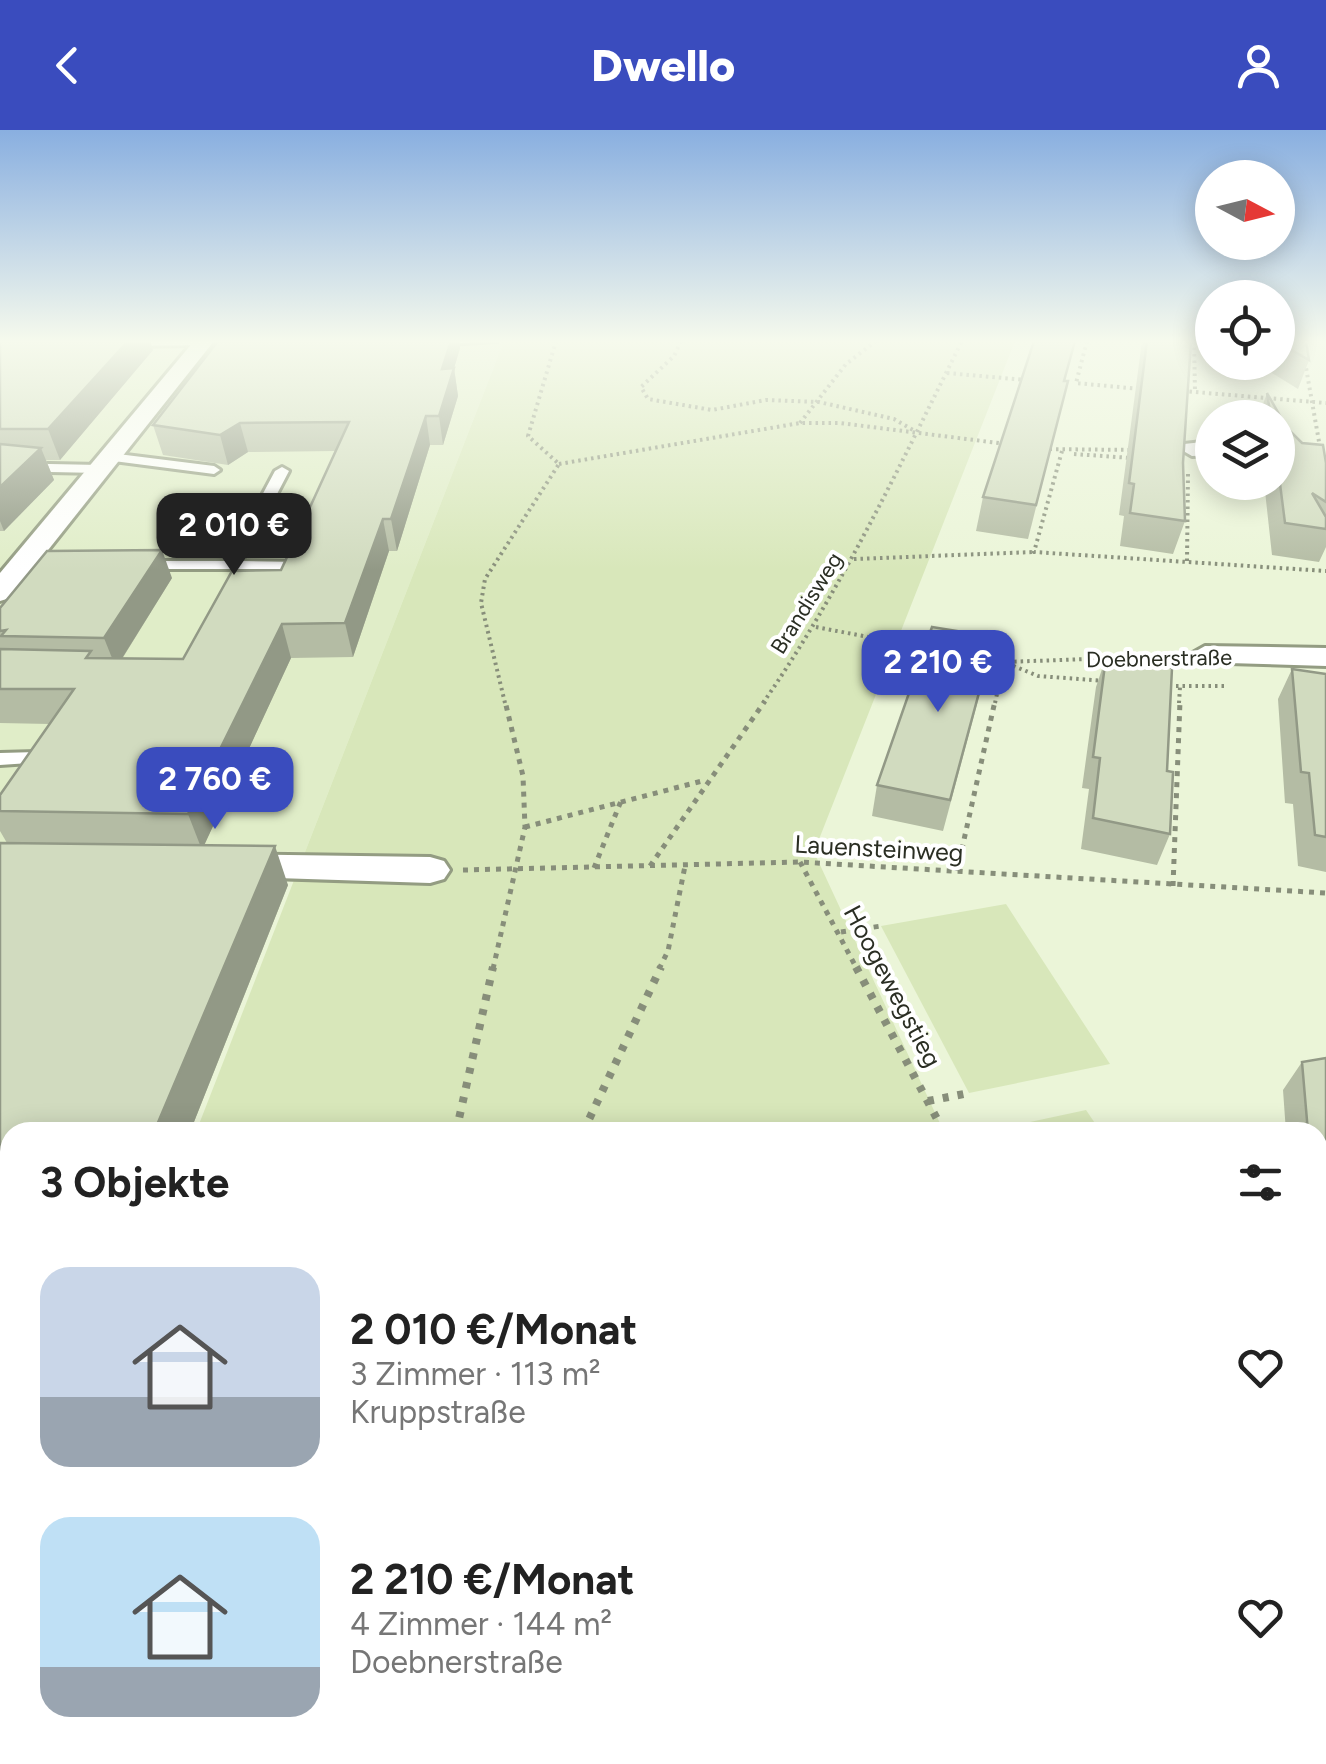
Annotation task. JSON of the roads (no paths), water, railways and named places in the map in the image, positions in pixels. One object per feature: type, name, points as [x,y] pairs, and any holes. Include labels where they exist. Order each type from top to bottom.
[{"type":"street","points":[[0,592],[32,564],[105,463],[144,417]]},
{"type":"street","name":"Doebnerstraße","points":[[1206,655],[1326,657]]},
{"type":"street","points":[[196,867],[430,870]]},
{"type":"lane","points":[[0,467],[105,463],[214,470]]},
{"type":"lane","points":[[232,566],[282,471]]},
{"type":"lane","points":[[118,565],[302,566]]},
{"type":"lane","points":[[0,760],[37,758]]}]
